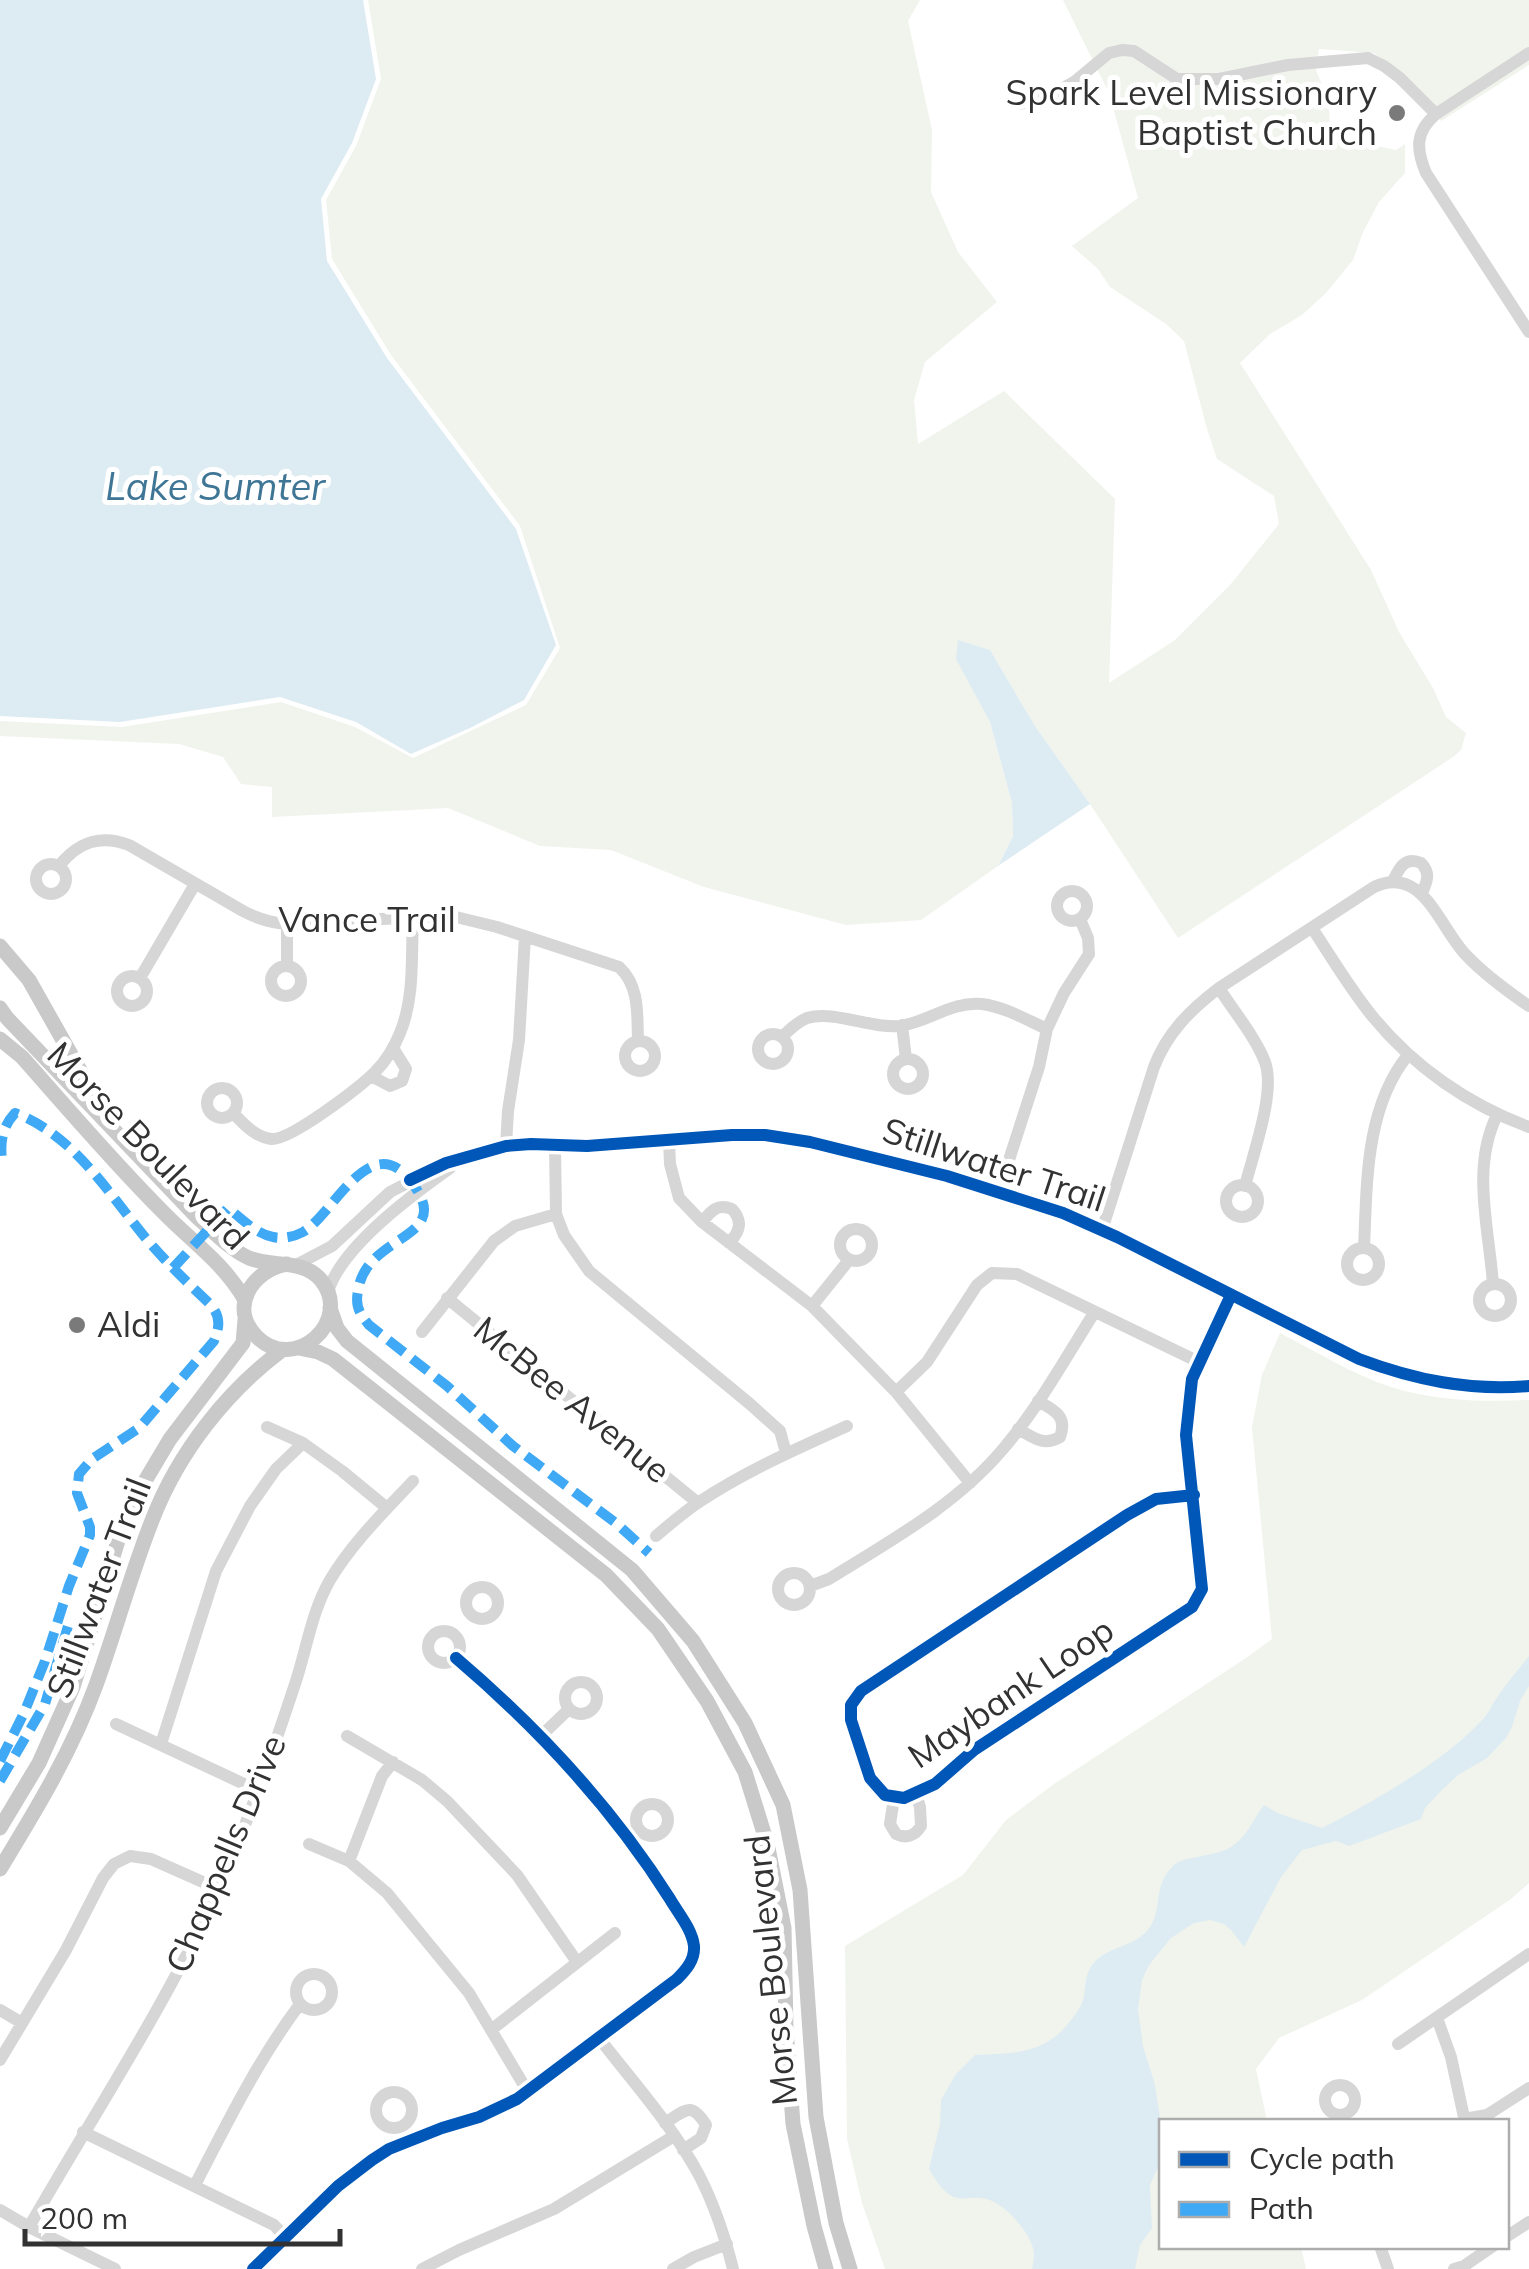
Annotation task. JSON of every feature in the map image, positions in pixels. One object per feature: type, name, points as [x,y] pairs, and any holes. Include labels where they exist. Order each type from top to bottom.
[{"type":"main road","name":"Morse Boulevard","points":[[0,946],[29,980],[110,1125]]},
{"type":"main road","name":"Morse Boulevard","points":[[0,1008],[226,1243],[262,1263],[292,1265]]},
{"type":"main road","name":"Morse Boulevard","points":[[0,1039],[22,1057],[163,1213],[220,1264],[234,1281],[245,1308]]},
{"type":"main road","points":[[292,1265],[310,1270],[320,1280],[329,1300],[328,1322],[321,1334],[311,1343],[291,1349],[270,1346],[258,1339],[250,1329],[245,1308],[249,1289],[264,1271],[292,1265]]},
{"type":"main road","name":"Morse Boulevard","points":[[329,1300],[337,1328],[346,1341],[632,1570],[694,1641],[745,1723],[782,1806],[800,1890],[816,2117],[836,2223],[850,2269]]},
{"type":"main road","name":"Stillwater Trail","points":[[0,1828],[39,1763],[73,1687],[120,1534],[139,1491],[170,1439],[243,1343],[245,1308]]},
{"type":"main road","name":"Morse Boulevard","points":[[291,1349],[333,1358],[606,1575],[658,1629],[707,1701],[745,1772],[768,1842],[784,1928],[786,2028],[794,2124],[826,2269]]},
{"type":"main road","name":"Stillwater Trail","points":[[0,1869],[52,1785],[95,1688],[154,1516],[182,1458],[236,1388],[291,1349]]},
{"type":"street","points":[[1020,104],[1049,96],[1074,82],[1109,53],[1134,51],[1178,80],[1219,79],[1288,65],[1368,58],[1400,78],[1436,114]]},
{"type":"street","points":[[1529,53],[1424,124],[1419,151],[1426,173],[1529,332]]},
{"type":"street","name":"Vance Trail","points":[[59,866],[69,853],[86,843],[109,840],[129,846],[259,920],[287,924],[413,917],[470,919],[608,962],[627,974],[634,990],[638,1041]]},
{"type":"street","points":[[1393,881],[1404,863],[1421,863],[1428,873],[1422,894]]},
{"type":"street","points":[[1102,1230],[1159,1053],[1186,1016],[1219,988],[1374,887],[1393,881],[1408,884],[1422,894],[1463,952],[1529,1006]]},
{"type":"street","points":[[140,978],[195,884]]},
{"type":"street","points":[[233,1113],[260,1135],[283,1138],[371,1076],[393,1048],[409,1004],[413,917]]},
{"type":"street","points":[[999,1190],[1047,1029],[1088,954],[1088,938],[1080,919]]},
{"type":"street","points":[[287,924],[287,966]]},
{"type":"street","points":[[1312,928],[1358,997],[1408,1055],[1456,1091],[1496,1115],[1529,1128]]},
{"type":"street","points":[[506,1146],[525,936]]},
{"type":"street","points":[[1219,988],[1260,1053],[1268,1075],[1267,1100],[1245,1186]]},
{"type":"street","points":[[782,1036],[808,1018],[902,1026],[965,1004],[1006,1010],[1047,1029]]},
{"type":"street","points":[[902,1026],[906,1059]]},
{"type":"street","points":[[371,1076],[390,1086],[402,1081],[406,1068],[393,1048]]},
{"type":"street","points":[[1364,1248],[1376,1118],[1388,1084],[1408,1055]]},
{"type":"street","points":[[1493,1284],[1482,1170],[1486,1140],[1496,1115]]},
{"type":"street","name":"Stillwater Trail","points":[[292,1265],[332,1246],[390,1192],[470,1155],[506,1146],[588,1146],[700,1136],[765,1136],[810,1142],[999,1190],[1063,1212],[1358,1360],[1413,1378],[1485,1388],[1529,1386]]},
{"type":"street","points":[[670,1140],[670,1164],[679,1198],[729,1244],[812,1306],[896,1392],[970,1483]]},
{"type":"street","points":[[555,1144],[556,1214],[588,1271],[780,1431],[786,1453]]},
{"type":"street","name":"Stillwater Trail","points":[[329,1300],[338,1268],[367,1237],[470,1155]]},
{"type":"street","points":[[702,1222],[719,1206],[732,1209],[740,1225],[729,1244]]},
{"type":"street","points":[[422,1332],[504,1232],[556,1214]]},
{"type":"street","points":[[812,1306],[848,1260]]},
{"type":"street","points":[[896,1392],[927,1362],[977,1286],[992,1273],[1017,1274],[1199,1362]]},
{"type":"street","name":"Maybank Loop","points":[[1194,1495],[1156,1499],[1127,1515],[861,1691],[851,1706],[850,1720],[870,1778],[885,1795],[904,1798],[935,1784],[974,1750],[1192,1607],[1202,1588],[1194,1495],[1186,1435],[1192,1379],[1231,1296]]},
{"type":"street","name":"McBee Avenue","points":[[447,1298],[698,1503]]},
{"type":"street","points":[[810,1586],[829,1579],[938,1510],[970,1483],[1018,1429],[1094,1313]]},
{"type":"street","points":[[1018,1429],[1042,1442],[1060,1437],[1061,1417],[1038,1401]]},
{"type":"street","points":[[656,1536],[698,1503],[786,1453],[847,1426]]},
{"type":"street","points":[[267,1428],[304,1444],[387,1508]]},
{"type":"street","points":[[161,1744],[216,1571],[250,1506],[276,1469],[304,1444]]},
{"type":"street","name":"Chappells Drive","points":[[28,2227],[163,1998],[217,1891],[260,1791],[328,1583],[344,1559],[413,1481]]},
{"type":"street","points":[[456,1636],[472,1616]]},
{"type":"street","points":[[440,1632],[456,1636],[460,1644],[456,1658],[447,1663],[436,1661],[428,1648],[432,1638],[440,1632]]},
{"type":"street","points":[[253,2269],[323,2199],[372,2160],[442,2128],[479,2117],[528,2092],[686,1971],[694,1953],[692,1936],[633,1833],[541,1736],[456,1658]]},
{"type":"street","points":[[541,1736],[569,1709]]},
{"type":"street","points":[[116,1724],[260,1791]]},
{"type":"street","points":[[347,1736],[422,1780],[447,1802],[517,1875],[576,1962]]},
{"type":"street","points":[[349,1861],[382,1776],[393,1762]]},
{"type":"street","name":"Maybank Loop","points":[[894,1798],[890,1824],[896,1834],[913,1835],[920,1826],[916,1794]]},
{"type":"street","points":[[309,1844],[349,1861],[388,1893],[469,1993],[528,2092]]},
{"type":"street","points":[[2,2052],[66,1950],[103,1878],[120,1860],[140,1856],[151,1859],[217,1891]]},
{"type":"street","points":[[491,2030],[615,1933]]},
{"type":"street","points":[[1398,2044],[1529,1954]]},
{"type":"street","points":[[195,2185],[278,2033],[300,2004]]},
{"type":"street","points":[[0,2010],[22,2023]]},
{"type":"street","points":[[1437,2018],[1451,2057],[1465,2119]]},
{"type":"street","points":[[599,2038],[684,2150],[699,2176],[733,2269]]},
{"type":"street","points":[[1469,2119],[1487,2115],[1529,2088]]},
{"type":"street","points":[[665,2123],[684,2111],[698,2112],[706,2125],[705,2132],[684,2150]]},
{"type":"street","points":[[401,2126],[408,2142]]},
{"type":"street","points":[[83,2132],[274,2225],[286,2238]]},
{"type":"street","points":[[422,2269],[554,2209],[674,2136]]},
{"type":"street","points":[[0,2210],[115,2269]]},
{"type":"street","points":[[673,2269],[726,2244]]},
{"type":"street","points":[[1454,2269],[1489,2249]]},
{"type":"shaded area","points":[[368,0],[920,0],[908,21],[932,130],[931,192],[958,252],[997,302],[925,362],[914,400],[918,444],[1004,391],[1115,499],[1109,683],[1175,640],[1230,585],[1279,524],[1274,496],[1217,459],[1184,341],[1166,324],[1110,287],[1098,269],[1072,246],[1138,198],[1109,93],[1063,0],[1529,0],[1529,65],[1441,121],[1374,53],[1319,49],[1316,70],[1329,102],[1330,136],[1396,150],[1405,144],[1405,173],[1379,202],[1353,260],[1326,293],[1302,315],[1270,334],[1240,363],[1371,570],[1399,632],[1446,717],[1466,733],[1461,750],[1178,938],[1035,726],[990,650],[959,641],[957,659],[990,722],[1012,803],[1013,836],[998,866],[921,920],[846,925],[704,887],[611,850],[540,846],[448,808],[272,817],[272,787],[241,784],[223,757],[179,744],[0,736],[0,721],[122,727],[281,702],[355,727],[413,758],[526,705],[560,648],[520,526],[391,355],[332,259],[326,200],[356,146],[381,79]]},
{"type":"shaded area","points":[[1280,1333],[1363,1376],[1408,1392],[1459,1400],[1529,1400],[1529,1883],[1362,2000],[1279,2038],[1256,2069],[1267,2119],[1159,2119],[1159,2249],[1301,2249],[1306,2269],[885,2269],[862,2203],[847,2139],[845,1946],[963,1875],[1006,1820],[1272,1639],[1252,1427],[1262,1375]]},
{"type":"water","name":"Lake Sumter","points":[[0,0],[363,0],[376,79],[352,143],[321,199],[327,261],[387,358],[516,529],[556,645],[524,700],[411,754],[356,722],[280,697],[120,722],[0,716]]},
{"type":"water","points":[[958,640],[990,650],[1035,726],[1090,804],[998,866],[1013,836],[1012,803],[990,722],[956,659]]},
{"type":"water","points":[[1529,1656],[1529,1686],[1506,1738],[1487,1758],[1442,1790],[1425,1808],[1421,1819],[1349,1846],[1336,1841],[1302,1850],[1281,1877],[1244,1947],[1224,1924],[1210,1920],[1194,1923],[1171,1938],[1149,1965],[1142,1980],[1138,2009],[1160,2119],[1159,2165],[1150,2185],[1152,2228],[1140,2245],[1135,2269],[1032,2269],[1032,2245],[1006,2211],[989,2200],[953,2197],[941,2187],[929,2169],[940,2124],[941,2100],[956,2074],[975,2055],[1028,2050],[1061,2031],[1081,2005],[1093,1964],[1150,1927],[1163,1881],[1174,1865],[1237,1843],[1264,1805],[1322,1828],[1385,1794],[1450,1750],[1485,1717]]},
{"type":"marked path","points":[[0,1761],[45,1661],[90,1535],[77,1493],[79,1474],[92,1459],[139,1428],[214,1341],[218,1321],[210,1304],[156,1250],[90,1168],[56,1136],[15,1113],[3,1135],[2,1160]]},
{"type":"marked path","points":[[173,1268],[228,1208],[261,1233],[277,1238],[292,1236],[314,1223],[366,1170],[380,1164],[394,1167],[409,1179],[422,1199],[424,1214],[417,1226],[377,1257],[365,1272],[357,1296],[363,1317],[513,1446],[616,1523],[649,1553]]},
{"type":"marked path","points":[[0,1781],[45,1704],[68,1626]]},
{"type":"cycle path","points":[[410,1180],[446,1163],[506,1146],[587,1146],[732,1135],[810,1142],[947,1176],[1063,1213],[1359,1359],[1422,1378],[1464,1385],[1529,1386]]},
{"type":"cycle path","points":[[1194,1495],[1156,1499],[1127,1515],[861,1691],[851,1705],[851,1720],[870,1778],[885,1795],[904,1798],[935,1784],[974,1750],[1192,1607],[1202,1589],[1186,1435],[1192,1379],[1231,1295]]},
{"type":"cycle path","points":[[253,2269],[338,2186],[372,2160],[389,2149],[517,2099],[677,1979],[693,1956],[688,1927],[624,1832],[572,1770],[456,1658]]},
{"type":"place","name":"Spark Level Missionary Baptist Church","points":[[1397,113]]},
{"type":"place","name":"Aldi","points":[[77,1325]]}]
